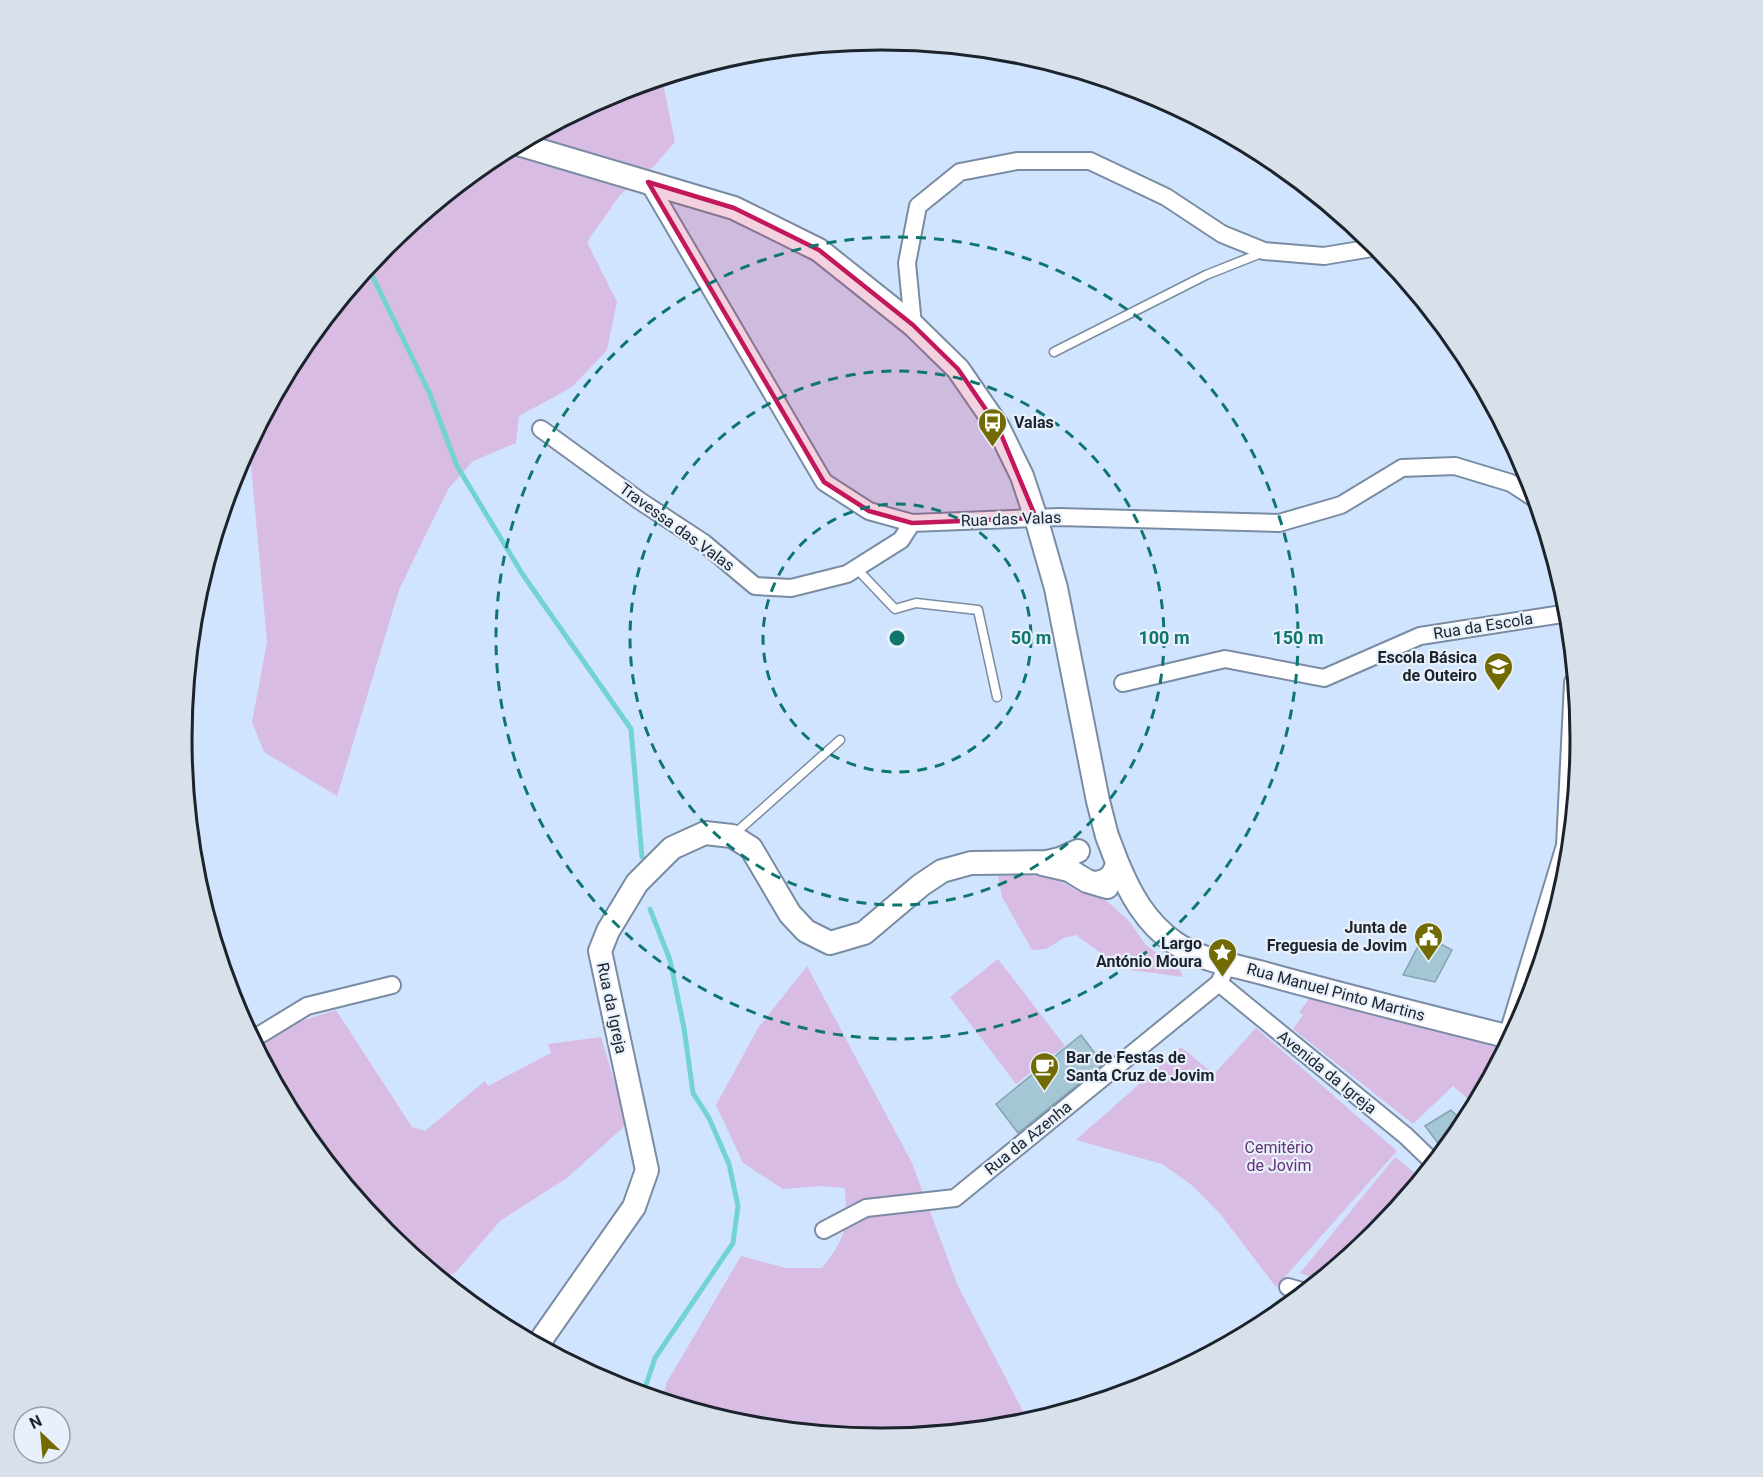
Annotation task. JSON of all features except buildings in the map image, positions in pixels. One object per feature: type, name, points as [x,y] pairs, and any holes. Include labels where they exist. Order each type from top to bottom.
[{"type":"street","points":[[529,147],[734,208],[819,250],[913,325],[958,369],[998,427],[1022,476],[1036,518],[1056,588],[1098,801],[1100,826],[1097,833],[1083,846],[1060,859],[1033,863],[971,863],[942,871],[921,885],[864,933],[830,944],[806,931],[790,914],[751,848],[732,836]]},
{"type":"street","points":[[913,325],[908,263],[918,206],[960,172],[1017,161],[1090,161],[1166,197],[1222,234],[1264,251],[1324,256],[1367,249]]},
{"type":"street","name":"Rua das Valas","points":[[648,182],[824,482],[869,511],[912,523],[1036,518],[1279,523],[1341,506],[1402,468],[1455,466],[1511,483],[1525,492]]},
{"type":"street","name":"Travessa das Valas","points":[[541,429],[640,501],[704,543],[754,586],[791,588],[847,574],[901,540],[912,523]]},
{"type":"street","name":"Rua da Escola","points":[[1123,683],[1225,659],[1324,678],[1420,636],[1559,615]]},
{"type":"street","name":"Rua Manuel Pinto Martins","points":[[1098,801],[1107,836],[1127,886],[1141,909],[1159,930],[1223,973],[1503,1035]]},
{"type":"street","name":"Rua da Igreja","points":[[543,1338],[634,1207],[647,1170],[600,951],[608,931],[637,883],[672,848],[705,833],[732,836]]},
{"type":"street","points":[[1033,863],[1059,867],[1088,880],[1101,882],[1113,875],[1115,855],[1102,841],[1083,846]]},
{"type":"street","points":[[1083,846],[1075,865],[1088,880]]},
{"type":"street","name":"Rua Manuel Pinto Martins","points":[[1088,880],[1116,892],[1141,909]]},
{"type":"street","points":[[1531,968],[1549,910]]},
{"type":"street","name":"Avenida da Igreja","points":[[1223,973],[1428,1158]]},
{"type":"street","name":"Rua da Azenha","points":[[824,1230],[866,1208],[955,1198],[1223,973]]},
{"type":"street","points":[[260,1035],[307,1006],[392,985]]},
{"type":"street","points":[[1288,1287],[1295,1289]]},
{"type":"lane","points":[[1054,352],[1206,275],[1264,251]]},
{"type":"lane","points":[[856,568],[896,609],[916,603],[978,610],[997,697]]},
{"type":"lane","points":[[732,836],[840,740]]},
{"type":"highlighted area","points":[[648,182],[734,208],[819,250],[913,325],[958,369],[998,427],[1036,518],[912,523],[869,511],[824,482]]},
{"type":"green space","points":[[663,85],[675,142],[656,164],[620,195],[587,242],[617,302],[607,350],[572,387],[519,416],[516,443],[473,461],[449,488],[399,590],[337,796],[264,752],[252,722],[267,642],[251,463],[285,394],[335,319],[394,251],[462,192],[537,142],[618,102]]},
{"type":"green space","points":[[1047,874],[1080,892],[1093,894],[1108,902],[1128,920],[1146,945],[1180,970],[1183,977],[1131,970],[1109,959],[1076,935],[1064,938],[1046,949],[1032,950],[1002,897],[998,876]]},
{"type":"green space","points":[[998,959],[1065,1046],[1016,1084],[950,997]]},
{"type":"green space","points":[[807,966],[912,1163],[958,1286],[1024,1412],[971,1422],[927,1426],[882,1428],[836,1426],[792,1422],[747,1414],[664,1392],[667,1382],[741,1256],[786,1268],[822,1268],[836,1248],[844,1231],[845,1188],[820,1186],[783,1189],[743,1163],[716,1105],[758,1028]]},
{"type":"green space","points":[[1313,994],[1475,1038],[1497,1047],[1468,1099],[1453,1086],[1413,1124],[1293,1029],[1303,1015],[1299,1012]]},
{"type":"green space","points":[[336,1010],[412,1127],[425,1131],[485,1081],[488,1086],[551,1053],[548,1044],[601,1037],[627,1124],[567,1178],[500,1221],[456,1272],[449,1275],[394,1226],[335,1158],[285,1083],[264,1043],[262,1038],[273,1030]]},
{"type":"green space","name":"Cemitério de Jovim","points":[[1256,1028],[1397,1151],[1276,1287],[1221,1215],[1193,1186],[1162,1164],[1076,1140],[1181,1047],[1214,1074]]},
{"type":"green space","points":[[1395,1157],[1416,1174],[1369,1226],[1336,1257],[1311,1277],[1300,1273]]},
{"type":"waterway","points":[[372,275],[429,392],[457,466],[523,575],[631,729],[642,857]]},
{"type":"waterway","points":[[646,1386],[655,1358],[733,1243],[738,1206],[729,1164],[709,1118],[693,1093],[684,1028],[670,960],[650,909]]},
{"type":"place","name":"Valas","points":[[993,448]]},
{"type":"place","name":"Escola Básica de Outeiro","points":[[1498,692]]},
{"type":"place","name":"Junta de Freguesia de Jovim","points":[[1428,962]]},
{"type":"place","name":"Largo António Moura","points":[[1223,978]]},
{"type":"place","name":"Bar de Festas de Santa Cruz de Jovim","points":[[1045,1092]]}]
